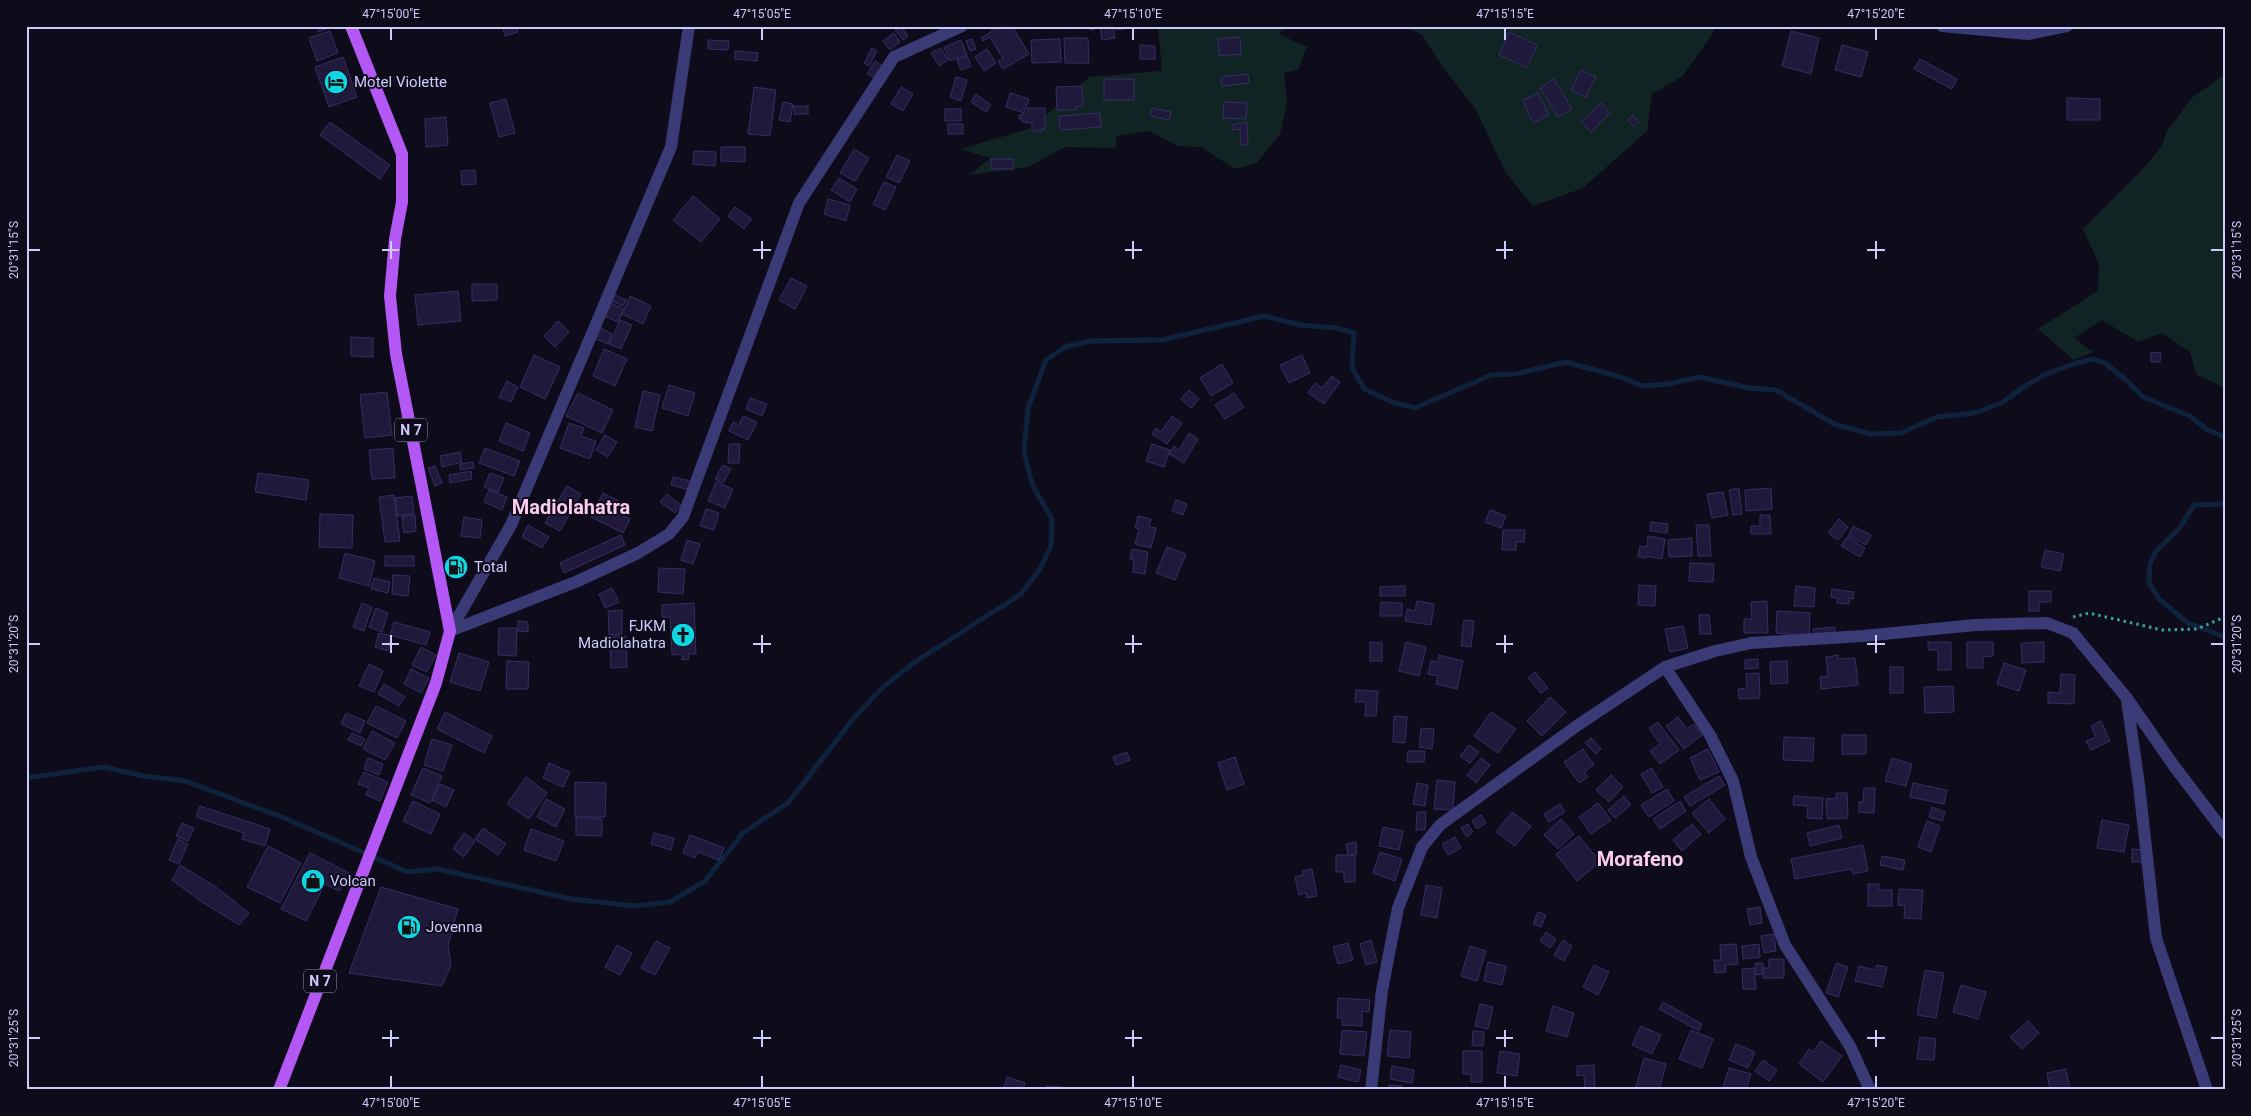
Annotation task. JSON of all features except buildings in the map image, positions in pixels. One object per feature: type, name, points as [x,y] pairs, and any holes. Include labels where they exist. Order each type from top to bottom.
[{"type":"main road","name":"N 7","points":[[279,1090],[436,683],[450,631],[396,354],[390,296],[395,239],[402,202],[402,154],[351,26]]},
{"type":"street","points":[[450,631],[511,525],[670,146],[689,26]]},
{"type":"street","points":[[450,631],[578,581],[638,553],[669,534],[683,517],[799,203],[894,56],[962,26]]},
{"type":"street","points":[[1942,26],[2028,34],[2067,26]]},
{"type":"street","points":[[1371,1090],[1382,990],[1398,908],[1422,847],[1440,825],[1578,725],[1665,667],[1715,651],[1751,644],[1975,625],[2047,623],[2073,633],[2126,697],[2174,766],[2225,833]]},
{"type":"street","points":[[1665,667],[1710,735],[1733,781],[1751,857],[1785,945],[1850,1046],[1870,1090]]},
{"type":"street","points":[[2126,697],[2156,938],[2207,1090]]},
{"type":"path","points":[[2047,623],[2089,613],[2162,630],[2196,629],[2223,618]]},
{"type":"green space","points":[[1158,26],[1288,26],[1279,34],[1307,47],[1298,70],[1284,73],[1287,103],[1280,134],[1257,163],[1235,169],[1201,147],[1178,146],[1149,131],[1117,136],[1115,148],[1065,147],[1028,167],[970,175],[990,158],[961,149],[1031,128],[1089,77],[1162,71]]},
{"type":"green space","points":[[1404,26],[1716,26],[1683,76],[1652,94],[1647,131],[1583,188],[1533,206],[1506,173],[1475,108],[1446,72],[1422,35]]},
{"type":"green space","points":[[2225,74],[2225,388],[2196,374],[2190,352],[2162,333],[2138,342],[2102,320],[2074,338],[2093,352],[2074,360],[2038,329],[2098,291],[2099,264],[2083,229],[2142,170],[2162,146],[2167,131],[2193,97]]},
{"type":"waterway","points":[[26,778],[104,767],[143,776],[185,781],[282,817],[408,872],[438,869],[571,899],[635,906],[670,902],[705,881],[743,833],[788,803],[853,719],[883,687],[915,662],[1021,594],[1040,569],[1051,546],[1052,519],[1032,484],[1024,451],[1028,408],[1046,360],[1065,347],[1090,341],[1162,340],[1264,316],[1301,325],[1337,328],[1354,333],[1352,368],[1364,389],[1392,402],[1415,408],[1491,375],[1515,374],[1566,362],[1624,378],[1642,386],[1668,384],[1700,377],[1749,388],[1776,390],[1834,424],[1870,434],[1901,433],[1937,417],[1974,413],[2002,403],[2044,375],[2093,359],[2105,363],[2143,397],[2190,416],[2206,429],[2225,437]]},
{"type":"waterway","points":[[2225,504],[2194,505],[2179,529],[2156,551],[2150,564],[2149,583],[2159,599],[2188,623],[2225,637]]},
{"type":"place","name":"Motel Violette","points":[[336,82]]},
{"type":"place","name":"Total","points":[[456,567]]},
{"type":"place","name":"FJKM Madiolahatra","points":[[683,635]]},
{"type":"place","name":"Volcan","points":[[313,881]]},
{"type":"place","name":"Jovenna","points":[[409,927]]},
{"type":"district","name":"Madiolahatra","points":[[571,507]]},
{"type":"district","name":"Morafeno","points":[[1640,859]]}]
